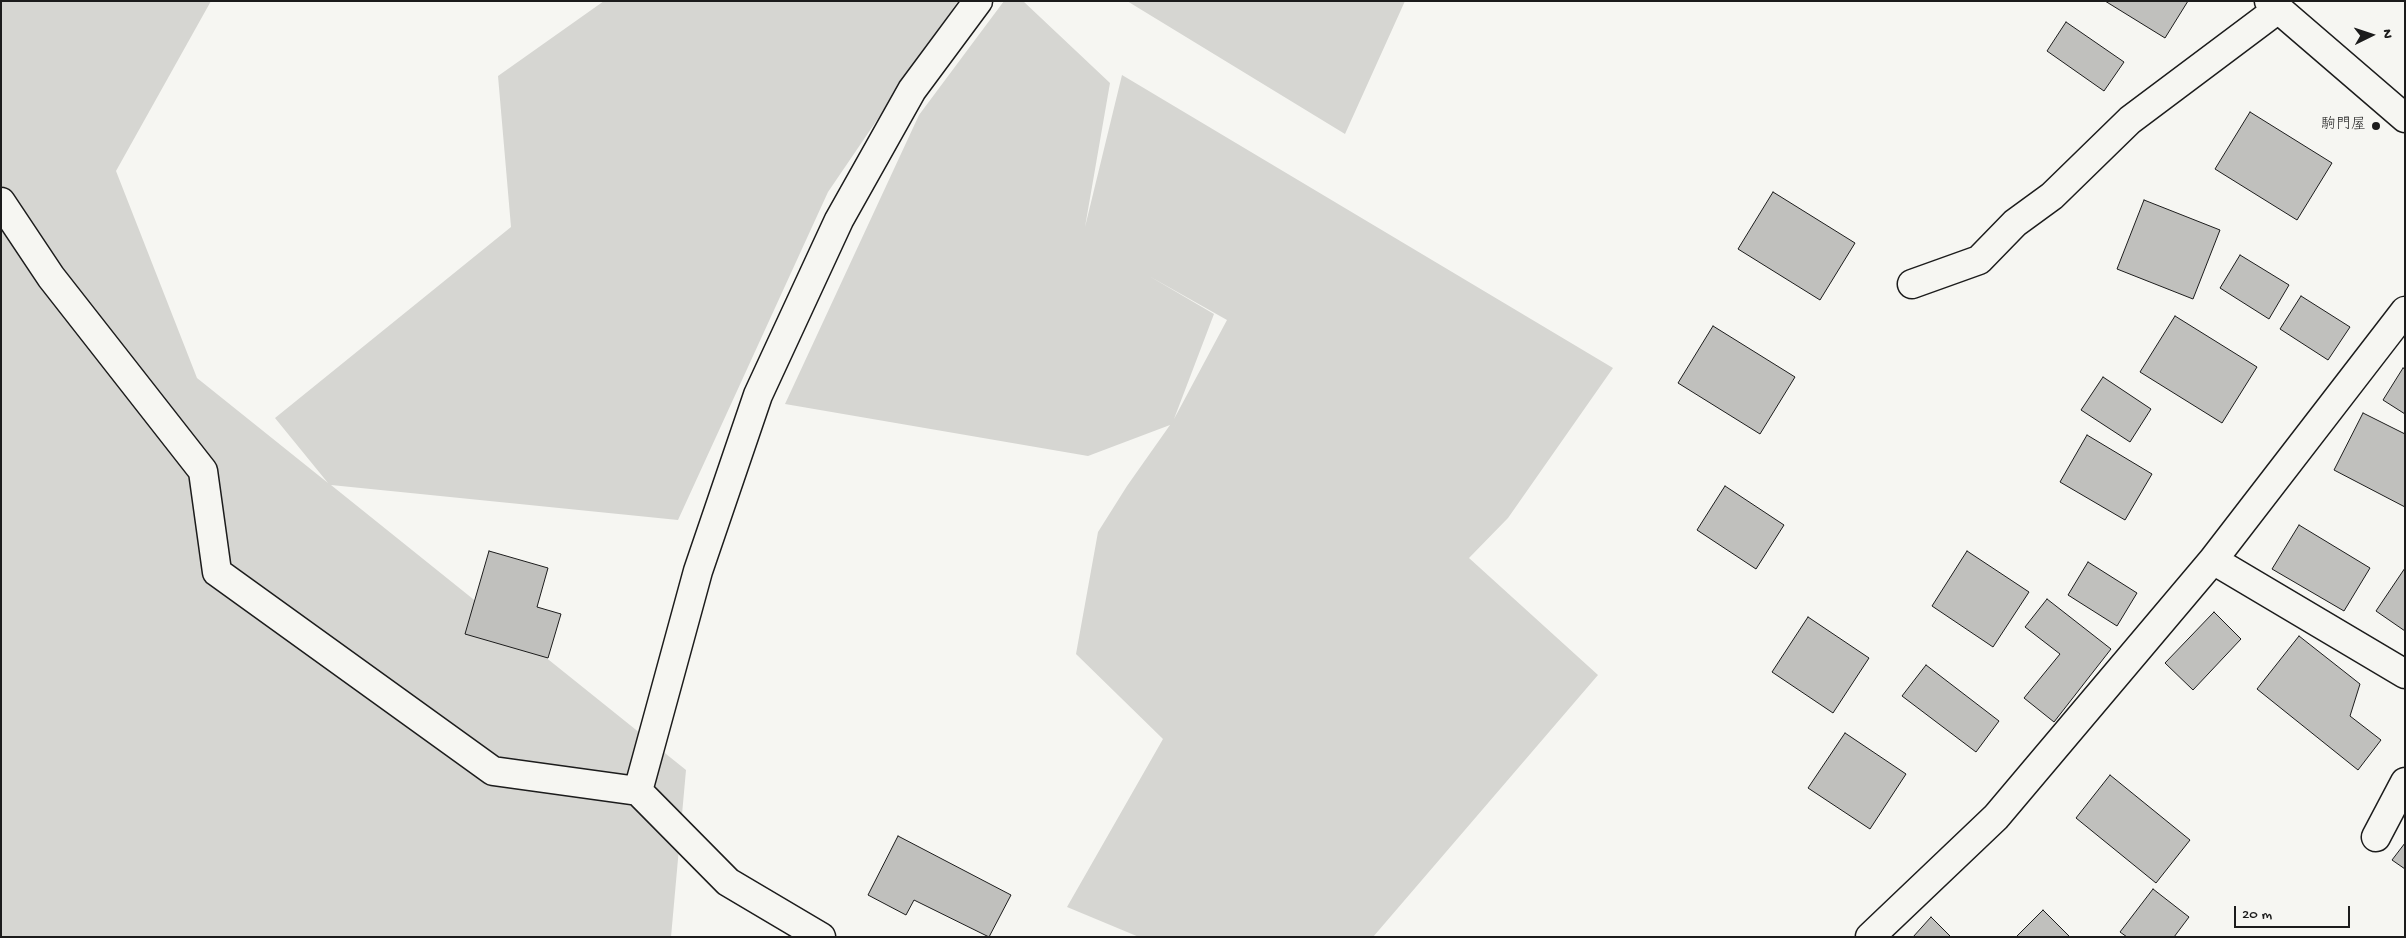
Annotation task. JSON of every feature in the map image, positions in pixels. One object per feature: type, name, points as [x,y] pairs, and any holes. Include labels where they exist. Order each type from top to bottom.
[{"type":"main road","points":[[638,791],[698,571],[758,394],[839,220],[912,90],[978,1]]},
{"type":"main road","points":[[1912,284],[1980,260],[2015,223],[2052,196],[2130,120],[2273,5],[2405,118]]},
{"type":"main road","points":[[1,202],[51,277],[203,470],[217,572],[493,771],[638,791],[728,882],[821,937]]},
{"type":"main road","points":[[1870,937],[1996,817],[2213,560],[2405,312]]},
{"type":"main road","points":[[2213,560],[2405,674]]},
{"type":"main road","points":[[2376,838],[2405,782]]},
{"type":"shaded area","points":[[1,1],[211,1],[116,171],[197,378],[328,483],[275,418],[511,227],[498,76],[604,1],[958,1],[828,192],[678,520],[331,485],[686,770],[671,937],[1,937]]},
{"type":"shaded area","points":[[1004,1],[1023,1],[1110,83],[1085,227],[1122,75],[1613,368],[1508,518],[1469,558],[1598,675],[1373,937],[1139,937],[1067,907],[1163,739],[1076,654],[1098,532],[1127,486],[1170,425],[1088,456],[785,404],[919,115]],"holes":[[[1149,276],[1227,320],[1174,419],[1214,314]]]},
{"type":"shaded area","points":[[1127,1],[1405,1],[1345,134]]},
{"type":"building","points":[[2105,1],[2188,1],[2165,38]]},
{"type":"building","points":[[2066,22],[2124,62],[2104,91],[2047,51]]},
{"type":"building","points":[[2250,112],[2332,163],[2297,220],[2215,169]]},
{"type":"building","points":[[1773,192],[1855,243],[1820,300],[1738,249]]},
{"type":"building","points":[[2144,200],[2220,230],[2193,299],[2117,269]]},
{"type":"building","points":[[2240,255],[2289,285],[2269,319],[2220,288]]},
{"type":"building","points":[[2301,296],[2350,327],[2328,360],[2280,329]]},
{"type":"building","points":[[2175,316],[2257,367],[2222,423],[2140,372]]},
{"type":"building","points":[[1713,326],[1795,377],[1760,434],[1678,383]]},
{"type":"building","points":[[2403,368],[2405,369],[2405,414],[2383,400]]},
{"type":"building","points":[[2103,377],[2151,409],[2130,442],[2081,410]]},
{"type":"building","points":[[2363,413],[2405,434],[2405,507],[2334,470]]},
{"type":"building","points":[[2087,435],[2152,474],[2125,520],[2060,482]]},
{"type":"building","points":[[1725,486],[1784,525],[1756,569],[1697,530]]},
{"type":"building","points":[[2299,525],[2370,568],[2344,611],[2272,569]]},
{"type":"building","points":[[489,551],[548,568],[537,607],[561,614],[548,658],[465,634]]},
{"type":"building","points":[[1967,551],[2029,592],[1993,647],[1932,606]]},
{"type":"building","points":[[2088,562],[2137,593],[2117,626],[2068,595]]},
{"type":"building","points":[[2405,568],[2405,631],[2376,611]]},
{"type":"building","points":[[2047,599],[2111,649],[2054,722],[2024,698],[2060,654],[2025,627]]},
{"type":"building","points":[[2214,612],[2241,639],[2193,690],[2165,663]]},
{"type":"building","points":[[1808,617],[1869,658],[1833,713],[1772,672]]},
{"type":"building","points":[[2299,636],[2360,684],[2350,716],[2381,740],[2358,770],[2257,689]]},
{"type":"building","points":[[1926,665],[1999,721],[1976,752],[1902,696]]},
{"type":"building","points":[[1845,733],[1906,774],[1870,829],[1808,788]]},
{"type":"building","points":[[2110,775],[2190,840],[2156,883],[2076,818]]},
{"type":"building","points":[[898,836],[1011,895],[989,937],[914,900],[906,915],[868,895]]},
{"type":"building","points":[[2405,843],[2405,869],[2392,860]]},
{"type":"building","points":[[2153,889],[2189,917],[2174,937],[2127,937],[2120,932]]},
{"type":"building","points":[[2043,910],[2070,937],[2016,937]]},
{"type":"building","points":[[1931,917],[1951,937],[1913,937]]},
{"type":"place","name":"駒門屋","points":[[2376,126]]}]
